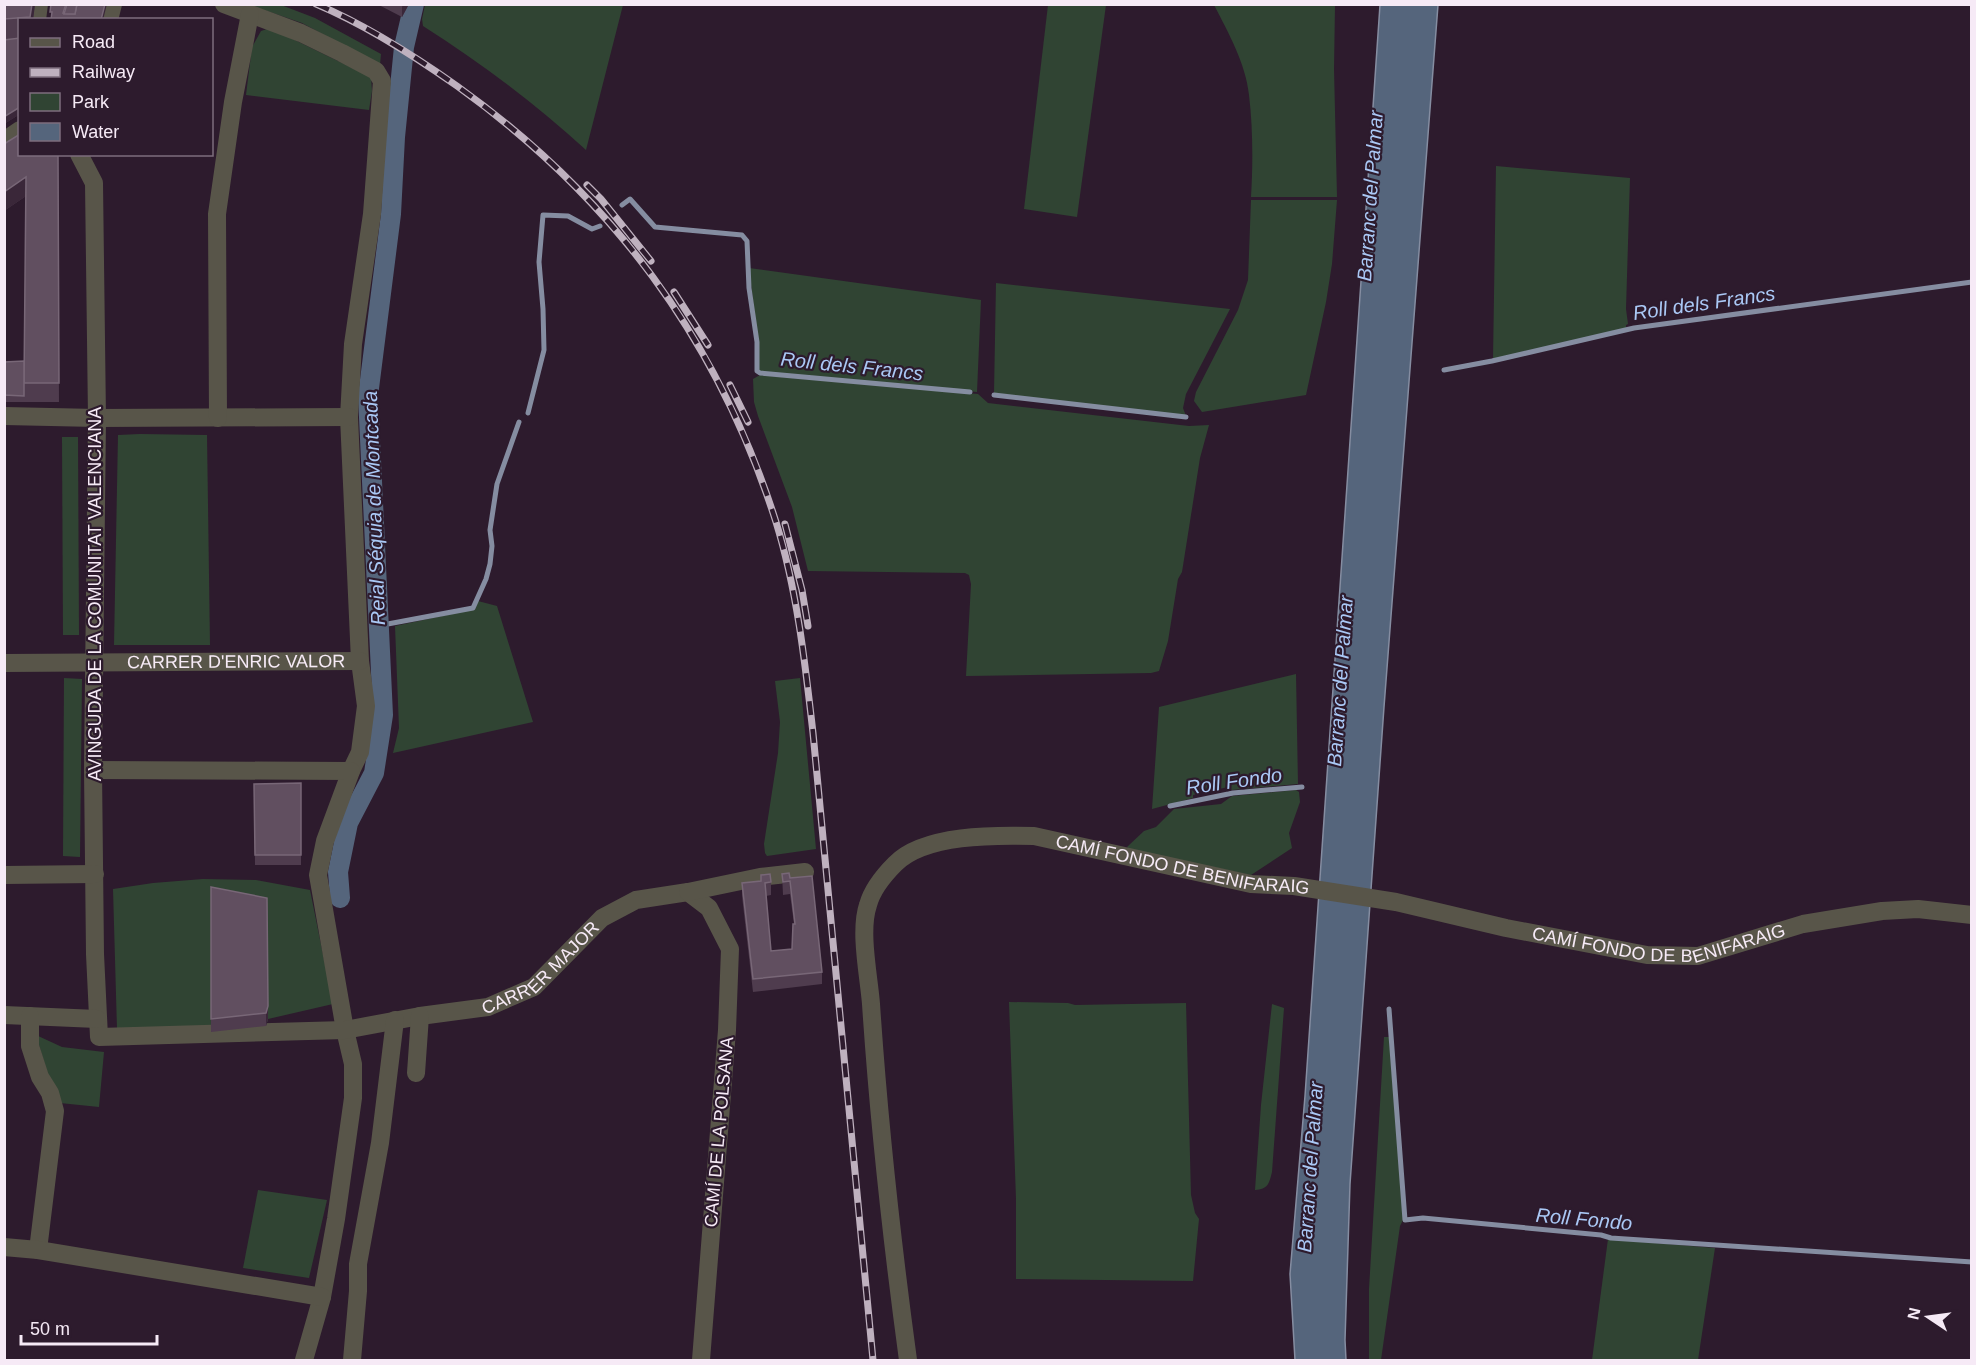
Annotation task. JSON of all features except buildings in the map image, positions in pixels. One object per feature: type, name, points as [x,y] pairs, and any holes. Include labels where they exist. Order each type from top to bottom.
[{"type":"street","points":[[224,4],[301,33],[376,71],[382,81],[372,214],[353,344],[349,417],[360,661],[366,706],[360,752],[325,841],[318,875],[353,1064],[353,1098],[340,1198],[322,1297],[304,1360]]},
{"type":"street","points":[[218,418],[217,214],[232,102],[250,14]]},
{"type":"street","points":[[4,141],[18,131]]},
{"type":"street","name":"AVINGUDA DE LA COMUNITAT VALENCIANA","points":[[80,156],[94,183],[97,418],[93,770],[98,1028]]},
{"type":"street","points":[[4,416],[349,417]]},
{"type":"street","name":"CARRER D'ENRIC VALOR","points":[[4,663],[360,661]]},
{"type":"street","points":[[93,770],[351,771]]},
{"type":"street","name":"CAMÍ FONDO DE BENIFARAIG","points":[[908,1360],[877,1097],[865,936],[867,905],[879,883],[896,862],[917,850],[970,838],[1004,835],[1034,836],[1251,884],[1294,886],[1396,902],[1506,928],[1647,955],[1698,956],[1803,924],[1882,911],[1918,909],[1971,915]]},
{"type":"street","name":"CARRER MAJOR","points":[[345,1030],[420,1016],[488,1007],[534,987],[602,918],[636,900],[760,877],[805,872]]},
{"type":"street","points":[[4,875],[95,874]]},
{"type":"street","name":"CAMÍ DE LA POLSANA","points":[[688,892],[709,908],[729,949],[728,1030],[701,1360]]},
{"type":"street","points":[[4,1015],[30,1016],[98,1028],[345,1030]]},
{"type":"street","points":[[30,1016],[30,1046],[55,1111],[38,1250]]},
{"type":"street","points":[[416,1073],[420,1016]]},
{"type":"street","points":[[352,1360],[358,1264],[380,1143],[389,1021]]},
{"type":"street","points":[[4,1247],[38,1250],[322,1297]]},
{"type":"green space","points":[[250,5],[281,5],[315,18],[381,54],[380,65],[302,23]]},
{"type":"green space","points":[[425,5],[623,5],[586,150],[507,84],[423,26]]},
{"type":"green space","points":[[1048,5],[1106,5],[1077,217],[1024,209]]},
{"type":"green space","points":[[1214,5],[1335,5],[1337,197],[1251,197],[1252,133],[1247,83],[1236,48]]},
{"type":"green space","points":[[270,28],[371,77],[372,91],[369,110],[246,95],[252,47],[261,31]]},
{"type":"green space","points":[[1496,166],[1630,178],[1626,309],[1628,324],[1626,328],[1493,360]]},
{"type":"green space","points":[[1251,200],[1337,200],[1332,264],[1326,302],[1306,395],[1202,412],[1194,401],[1196,392],[1238,310],[1248,280]]},
{"type":"green space","points":[[749,268],[981,300],[977,392],[761,372],[758,370],[758,341]]},
{"type":"green space","points":[[996,283],[1230,309],[1186,394],[1183,408],[1186,416],[994,393]]},
{"type":"green space","points":[[760,375],[978,394],[988,403],[1189,426],[1209,425],[1200,458],[1182,572],[1178,579],[1168,641],[1159,671],[966,676],[971,584],[969,575],[965,573],[808,571],[792,507],[754,402],[753,379]]},
{"type":"green space","points":[[118,435],[207,435],[210,645],[114,645]]},
{"type":"green space","points":[[62,437],[78,437],[79,635],[63,635]]},
{"type":"green space","points":[[478,601],[497,606],[533,722],[393,753],[399,728],[395,626],[475,609]]},
{"type":"green space","points":[[1296,674],[1298,784],[1232,790],[1228,787],[1193,795],[1193,798],[1152,809],[1159,707]]},
{"type":"green space","points":[[64,678],[82,679],[80,857],[63,856]]},
{"type":"green space","points":[[800,678],[816,849],[767,856],[764,844],[778,753],[780,722],[775,681]]},
{"type":"green space","points":[[1296,790],[1299,792],[1300,802],[1289,833],[1292,848],[1251,875],[1130,850],[1127,847],[1144,831],[1156,827],[1174,809],[1221,804],[1232,796]]},
{"type":"green space","points":[[203,879],[256,880],[310,890],[333,1004],[268,1019],[266,1026],[117,1029],[113,889]]},
{"type":"green space","points":[[1009,1002],[1075,1005],[1186,1003],[1191,1195],[1195,1213],[1199,1219],[1193,1281],[1016,1279],[1016,1199]]},
{"type":"green space","points":[[1272,1004],[1284,1008],[1272,1172],[1267,1185],[1255,1190],[1261,1105]]},
{"type":"green space","points":[[36,1035],[62,1047],[104,1052],[99,1107],[60,1103],[48,1075]]},
{"type":"green space","points":[[1384,1037],[1389,1037],[1404,1218],[1400,1226],[1381,1360],[1369,1360],[1369,1289]]},
{"type":"green space","points":[[258,1190],[327,1200],[309,1278],[243,1268]]},
{"type":"green space","points":[[1608,1239],[1715,1248],[1698,1360],[1592,1360]]},
{"type":"water","name":"Barranc del Palmar","points":[[1380,5],[1438,5],[1350,1184],[1346,1360],[1295,1360],[1290,1274],[1305,1096]]},
{"type":"waterway","name":"Reial Séquia de Montcada","points":[[340,898],[338,872],[348,823],[374,773],[383,715],[368,396],[391,214],[395,137],[404,47],[414,4]]},
{"type":"waterway","name":"Roll dels Francs","points":[[622,205],[630,199],[655,227],[742,235],[747,241],[749,288],[757,342],[757,371],[760,373],[970,392]]},
{"type":"waterway","points":[[528,413],[544,350],[539,262],[543,215],[568,216],[592,229],[600,226]]},
{"type":"waterway","name":"Roll dels Francs","points":[[1444,370],[1634,328],[1972,282]]},
{"type":"waterway","name":"Roll dels Francs","points":[[994,395],[1186,417]]},
{"type":"waterway","points":[[377,626],[473,608],[490,564],[492,546],[490,530],[497,484],[519,422]]},
{"type":"waterway","name":"Roll Fondo","points":[[1170,806],[1233,793],[1302,787]]},
{"type":"waterway","name":"Roll Fondo","points":[[1389,1009],[1405,1220],[1423,1218],[1601,1235],[1611,1238],[1972,1262]]},
{"type":"railway","points":[[316,4],[371,31],[440,74],[513,129],[564,175],[611,224],[653,277],[690,333],[723,392],[752,455],[776,522],[790,574],[803,653],[813,733],[873,1360]]},
{"type":"railway","points":[[587,185],[651,261]]},
{"type":"railway","points":[[674,292],[708,345]]},
{"type":"railway","points":[[730,385],[748,422]]},
{"type":"railway","points":[[785,524],[802,590],[808,626]]}]
